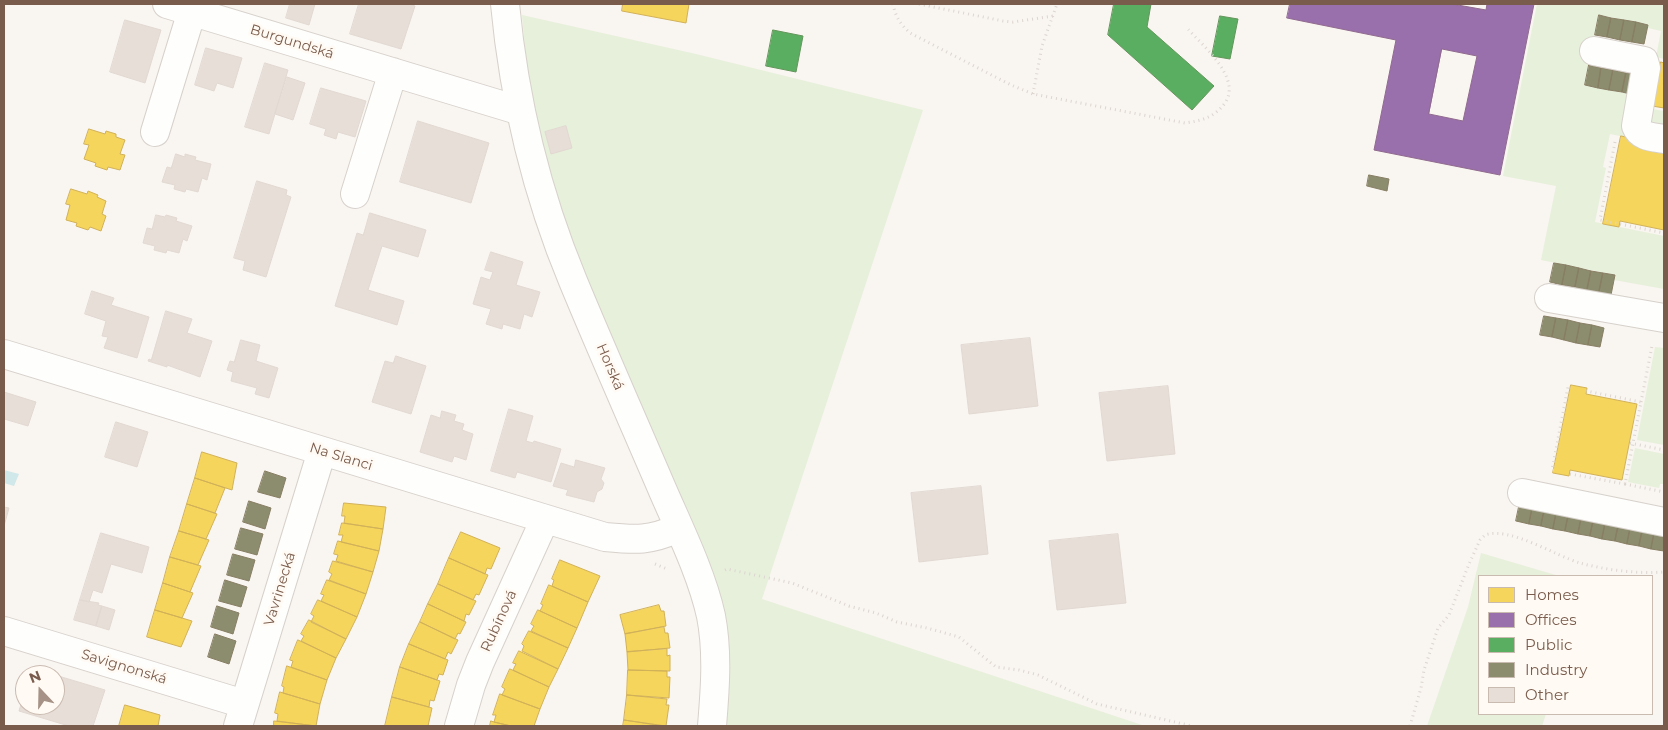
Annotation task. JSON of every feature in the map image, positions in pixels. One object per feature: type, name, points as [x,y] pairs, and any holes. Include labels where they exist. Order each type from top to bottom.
[{"type":"street","name":"Horská","points":[[505,4],[521,110],[531,158],[553,229],[679,528],[700,580],[711,616],[715,683],[712,726]]},
{"type":"street","name":"Burgundská","points":[[155,132],[180,7],[521,110]]},
{"type":"street","points":[[1594,50],[1644,61],[1646,68],[1636,126],[1637,130],[1644,135],[1664,139]]},
{"type":"street","points":[[355,194],[393,72]]},
{"type":"street","points":[[1549,298],[1664,318]]},
{"type":"street","name":"Na Slanci","points":[[4,354],[605,537],[638,540],[661,536],[679,528]]},
{"type":"street","name":"Vavrinecká","points":[[241,715],[322,451]]},
{"type":"street","points":[[1522,492],[1664,522]]},
{"type":"street","name":"Rubínová","points":[[459,726],[480,662],[545,519]]},
{"type":"street","name":"Savignonská","points":[[4,631],[241,715]]},
{"type":"path","points":[[893,4],[899,21],[910,33],[1003,81],[1033,94],[1185,123],[1207,118],[1215,114],[1227,99],[1230,90],[1229,80],[1188,29]]},
{"type":"path","points":[[919,4],[1013,22],[1053,16]]},
{"type":"path","points":[[1033,94],[1042,46],[1057,4]]},
{"type":"path","points":[[1616,138],[1610,180],[1600,220],[1664,233]]},
{"type":"path","points":[[1625,484],[1631,443],[1652,346]]},
{"type":"path","points":[[1554,470],[1552,470],[1568,388],[1570,388]]},
{"type":"path","points":[[1586,391],[1641,402]]},
{"type":"path","points":[[1631,443],[1664,450]]},
{"type":"path","points":[[1570,474],[1664,492]]},
{"type":"path","points":[[1410,726],[1424,670],[1438,628],[1449,615],[1469,564],[1480,540],[1485,535],[1502,534],[1536,544],[1579,562],[1621,570],[1664,572]]},
{"type":"path","points":[[650,563],[670,571]]},
{"type":"path","points":[[700,580],[727,568],[792,583],[849,606],[876,613],[896,622],[959,637],[996,668],[1019,670],[1038,675],[1097,704],[1192,726]]},
{"type":"path","points":[[1663,726],[1664,722]]},
{"type":"green space","points":[[1537,4],[1664,4],[1664,59],[1656,57],[1661,31],[1648,28],[1648,25],[1599,15],[1585,85],[1634,95],[1644,141],[1610,134],[1603,167],[1606,168],[1595,222],[1664,236],[1664,289],[1614,280],[1615,275],[1541,260],[1556,186],[1503,176]]},
{"type":"green space","points":[[522,15],[696,54],[923,110],[762,599],[1145,726],[721,726],[724,683],[539,146],[527,71]]},
{"type":"green space","points":[[1646,108],[1664,111],[1664,134],[1647,130]]},
{"type":"green space","points":[[1655,347],[1664,348],[1664,445],[1637,440]]},
{"type":"green space","points":[[1635,448],[1664,454],[1664,484],[1660,484],[1659,488],[1628,482]]},
{"type":"green space","points":[[1481,553],[1556,575],[1478,575],[1478,715],[1546,715],[1542,726],[1427,726],[1468,607]]},
{"type":"water","points":[[4,470],[19,474],[14,486],[4,483]]},
{"type":"building: Homes","points":[[623,4],[689,4],[686,23],[622,11]]},
{"type":"building: Homes","points":[[1661,62],[1664,63],[1664,108],[1652,106]]},
{"type":"building: Homes","points":[[89,129],[105,134],[106,131],[116,134],[116,137],[125,140],[120,154],[125,155],[120,170],[108,167],[107,170],[95,166],[96,163],[84,159],[89,145],[84,144]]},
{"type":"building: Homes","points":[[1621,136],[1636,139],[1664,151],[1664,230],[1620,221],[1619,227],[1603,224]]},
{"type":"building: Homes","points":[[71,189],[87,194],[88,191],[106,201],[102,214],[106,216],[101,231],[90,227],[88,230],[76,226],[77,223],[66,220],[70,205],[66,204]]},
{"type":"building: Homes","points":[[1571,385],[1587,388],[1586,394],[1637,404],[1622,480],[1570,470],[1569,476],[1553,473]]},
{"type":"building: Homes","points":[[202,452],[237,463],[232,490],[195,478]]},
{"type":"building: Homes","points":[[195,478],[225,488],[215,513],[187,504]]},
{"type":"building: Homes","points":[[344,503],[386,507],[383,529],[344,523],[345,516],[342,516]]},
{"type":"building: Homes","points":[[187,504],[217,514],[206,539],[179,531]]},
{"type":"building: Homes","points":[[342,523],[383,529],[379,551],[341,542],[343,535],[339,535]]},
{"type":"building: Homes","points":[[179,531],[209,540],[198,565],[170,557]]},
{"type":"building: Homes","points":[[461,532],[500,548],[491,569],[487,568],[485,574],[449,558]]},
{"type":"building: Homes","points":[[338,541],[379,551],[373,572],[336,561],[338,555],[334,554]]},
{"type":"building: Homes","points":[[170,557],[201,566],[190,592],[163,583]]},
{"type":"building: Homes","points":[[449,558],[488,575],[479,595],[476,594],[473,600],[438,584]]},
{"type":"building: Homes","points":[[560,560],[600,576],[588,602],[552,586],[554,580],[552,579]]},
{"type":"building: Homes","points":[[333,561],[373,572],[366,594],[329,580],[332,574],[329,572]]},
{"type":"building: Homes","points":[[327,580],[366,594],[357,617],[321,601],[324,595],[321,594]]},
{"type":"building: Homes","points":[[163,583],[193,593],[182,618],[155,610]]},
{"type":"building: Homes","points":[[438,584],[476,601],[469,615],[466,614],[464,621],[428,604]]},
{"type":"building: Homes","points":[[549,585],[588,602],[577,628],[540,611]]},
{"type":"building: Homes","points":[[318,600],[357,617],[346,639],[311,622],[314,616],[311,614]]},
{"type":"building: Homes","points":[[428,604],[466,622],[455,639],[420,622]]},
{"type":"building: Homes","points":[[659,605],[661,611],[664,611],[666,626],[625,634],[620,615]]},
{"type":"building: Homes","points":[[155,610],[192,621],[181,647],[147,637]]},
{"type":"building: Homes","points":[[538,610],[577,628],[568,648],[531,631],[534,626],[531,624]]},
{"type":"building: Homes","points":[[309,620],[346,639],[336,658],[301,641],[304,636],[301,634]]},
{"type":"building: Homes","points":[[420,622],[458,640],[451,654],[448,652],[445,659],[409,644]]},
{"type":"building: Homes","points":[[664,627],[665,633],[668,633],[670,648],[627,652],[625,634]]},
{"type":"building: Homes","points":[[529,631],[568,648],[558,669],[522,651],[524,646],[522,644]]},
{"type":"building: Homes","points":[[298,640],[336,658],[327,680],[291,667],[293,661],[290,660]]},
{"type":"building: Homes","points":[[409,644],[448,660],[443,675],[439,674],[437,680],[400,667]]},
{"type":"building: Homes","points":[[667,649],[667,656],[670,655],[670,671],[628,670],[627,652]]},
{"type":"building: Homes","points":[[519,651],[558,669],[549,687],[513,670],[516,664],[513,663]]},
{"type":"building: Homes","points":[[287,666],[327,680],[320,704],[283,693],[284,687],[282,686]]},
{"type":"building: Homes","points":[[400,667],[440,681],[434,701],[430,700],[429,707],[392,697]]},
{"type":"building: Homes","points":[[510,669],[549,687],[540,709],[502,695],[505,689],[502,687]]},
{"type":"building: Homes","points":[[628,670],[667,671],[667,677],[670,677],[669,698],[627,695]]},
{"type":"building: Homes","points":[[280,692],[320,704],[316,726],[277,721],[278,714],[275,713]]},
{"type":"building: Homes","points":[[500,694],[540,709],[534,726],[511,726],[494,722],[496,715],[493,715]]},
{"type":"building: Homes","points":[[627,695],[667,699],[666,705],[669,705],[666,726],[624,720]]},
{"type":"building: Homes","points":[[392,697],[432,708],[428,726],[385,726]]},
{"type":"building: Homes","points":[[125,705],[160,715],[158,726],[119,726]]},
{"type":"building: Homes","points":[[624,720],[663,726],[623,726]]},
{"type":"building: Homes","points":[[274,721],[316,726],[274,726]]},
{"type":"building: Homes","points":[[491,721],[494,722],[511,726],[490,726]]},
{"type":"building: Offices","points":[[1290,4],[1452,4],[1486,10],[1487,4],[1534,4],[1500,175],[1374,150],[1396,40],[1287,18]],"holes":[[[1442,49],[1477,56],[1463,121],[1429,114]]]},
{"type":"building: Public","points":[[1114,4],[1151,4],[1147,27],[1214,86],[1192,110],[1108,35]]},
{"type":"building: Public","points":[[1220,16],[1238,19],[1230,59],[1212,56]]},
{"type":"building: Public","points":[[773,30],[803,36],[796,72],[766,66]]},
{"type":"building: Industry","points":[[1599,15],[1611,18],[1607,37],[1595,35]]},
{"type":"building: Industry","points":[[1611,18],[1624,20],[1620,40],[1607,37]]},
{"type":"building: Industry","points":[[1624,20],[1636,22],[1632,42],[1620,40]]},
{"type":"building: Industry","points":[[1636,22],[1648,25],[1644,44],[1632,42]]},
{"type":"building: Industry","points":[[1589,65],[1601,68],[1598,88],[1585,85]]},
{"type":"building: Industry","points":[[1601,68],[1613,70],[1609,90],[1598,88]]},
{"type":"building: Industry","points":[[1613,70],[1626,73],[1622,92],[1609,90]]},
{"type":"building: Industry","points":[[1626,73],[1638,75],[1634,95],[1622,92]]},
{"type":"building: Industry","points":[[1369,175],[1389,179],[1387,191],[1367,186]]},
{"type":"building: Industry","points":[[1554,263],[1566,265],[1562,285],[1550,282]]},
{"type":"building: Industry","points":[[1566,265],[1579,268],[1575,287],[1562,285]]},
{"type":"building: Industry","points":[[1579,268],[1591,271],[1587,290],[1575,287]]},
{"type":"building: Industry","points":[[1591,271],[1603,273],[1599,292],[1587,290]]},
{"type":"building: Industry","points":[[1603,273],[1615,275],[1611,295],[1599,292]]},
{"type":"building: Industry","points":[[1544,316],[1556,318],[1552,337],[1540,335]]},
{"type":"building: Industry","points":[[1556,318],[1568,320],[1564,340],[1552,337]]},
{"type":"building: Industry","points":[[1568,320],[1580,323],[1576,343],[1564,340]]},
{"type":"building: Industry","points":[[1580,323],[1592,325],[1588,345],[1576,343]]},
{"type":"building: Industry","points":[[1592,325],[1604,328],[1600,347],[1588,345]]},
{"type":"building: Industry","points":[[265,471],[286,478],[280,498],[258,492]]},
{"type":"building: Industry","points":[[249,501],[271,508],[265,529],[243,522]]},
{"type":"building: Industry","points":[[1520,502],[1533,504],[1529,524],[1516,521]]},
{"type":"building: Industry","points":[[1533,504],[1545,506],[1541,526],[1529,524]]},
{"type":"building: Industry","points":[[1545,506],[1557,509],[1553,529],[1541,526]]},
{"type":"building: Industry","points":[[1557,509],[1569,512],[1565,531],[1553,529]]},
{"type":"building: Industry","points":[[1569,512],[1582,514],[1578,534],[1565,531]]},
{"type":"building: Industry","points":[[1582,514],[1594,517],[1590,536],[1578,534]]},
{"type":"building: Industry","points":[[1594,517],[1606,519],[1602,539],[1590,536]]},
{"type":"building: Industry","points":[[1606,519],[1619,522],[1615,541],[1602,539]]},
{"type":"building: Industry","points":[[1619,522],[1631,524],[1627,544],[1615,541]]},
{"type":"building: Industry","points":[[1631,524],[1643,527],[1639,546],[1627,544]]},
{"type":"building: Industry","points":[[1643,527],[1655,529],[1651,549],[1639,546]]},
{"type":"building: Industry","points":[[241,528],[263,534],[257,555],[235,549]]},
{"type":"building: Industry","points":[[1655,529],[1664,531],[1664,551],[1651,549]]},
{"type":"building: Industry","points":[[233,554],[255,560],[249,581],[227,575]]},
{"type":"building: Industry","points":[[225,580],[247,587],[241,607],[219,601]]},
{"type":"building: Industry","points":[[217,606],[239,613],[233,634],[211,627]]},
{"type":"building: Industry","points":[[215,634],[236,641],[229,664],[208,657]]},
{"type":"building: Other","points":[[290,4],[315,4],[309,25],[286,18]]},
{"type":"building: Other","points":[[359,4],[409,4],[415,6],[401,49],[350,34]]},
{"type":"building: Other","points":[[125,20],[161,30],[145,83],[110,72]]},
{"type":"building: Other","points":[[206,48],[242,58],[233,88],[217,83],[214,91],[195,85]]},
{"type":"building: Other","points":[[265,63],[288,70],[269,134],[245,127]]},
{"type":"building: Other","points":[[287,77],[305,83],[293,120],[275,114]]},
{"type":"building: Other","points":[[321,88],[366,101],[355,137],[338,132],[336,139],[324,135],[326,129],[310,124]]},
{"type":"building: Other","points":[[418,121],[489,143],[471,203],[400,182]]},
{"type":"building: Other","points":[[566,126],[572,148],[551,154],[545,132]]},
{"type":"building: Other","points":[[176,154],[185,157],[185,154],[196,157],[195,160],[211,164],[207,180],[202,178],[198,192],[186,189],[185,192],[174,189],[175,185],[162,182],[167,167],[171,168]]},
{"type":"building: Other","points":[[257,181],[287,190],[286,195],[291,197],[266,277],[243,270],[245,261],[234,258]]},
{"type":"building: Other","points":[[370,213],[426,230],[418,257],[382,246],[368,290],[404,301],[397,325],[335,306],[357,233],[363,235]]},
{"type":"building: Other","points":[[156,215],[177,218],[176,221],[192,226],[187,241],[183,239],[179,253],[167,250],[166,253],[154,250],[155,246],[143,243],[147,228],[152,229]]},
{"type":"building: Other","points":[[491,252],[523,262],[516,285],[540,292],[532,317],[524,314],[520,329],[503,324],[502,329],[486,324],[491,309],[473,304],[481,277],[490,280],[493,272],[485,270]]},
{"type":"building: Other","points":[[92,291],[114,298],[111,305],[149,317],[137,358],[104,348],[108,337],[102,336],[106,321],[85,314]]},
{"type":"building: Other","points":[[166,311],[192,319],[187,333],[212,341],[200,377],[167,365],[167,367],[148,361],[149,359],[151,360]]},
{"type":"building: Other","points":[[1030,338],[1038,406],[969,414],[961,345]]},
{"type":"building: Other","points":[[241,340],[260,345],[256,361],[278,368],[269,398],[255,394],[257,388],[231,381],[233,372],[227,370],[230,361],[234,362]]},
{"type":"building: Other","points":[[396,356],[426,366],[411,414],[372,402],[385,361],[393,363]]},
{"type":"building: Other","points":[[1168,386],[1175,454],[1107,461],[1099,393]]},
{"type":"building: Other","points":[[4,392],[36,402],[28,426],[4,419]]},
{"type":"building: Other","points":[[509,409],[533,416],[526,441],[533,443],[534,441],[561,449],[551,482],[517,472],[515,478],[491,471]]},
{"type":"building: Other","points":[[442,411],[456,415],[454,421],[464,424],[462,430],[473,434],[466,460],[454,456],[452,462],[420,452],[431,415],[440,418]]},
{"type":"building: Other","points":[[116,422],[148,432],[137,467],[105,457]]},
{"type":"building: Other","points":[[576,460],[605,468],[601,479],[604,483],[602,489],[597,492],[594,502],[566,495],[568,490],[553,486],[561,463],[574,467]]},
{"type":"building: Other","points":[[981,486],[988,554],[919,562],[911,493]]},
{"type":"building: Other","points":[[4,507],[9,508],[4,526]]},
{"type":"building: Other","points":[[101,533],[149,547],[142,573],[111,564],[102,593],[93,590],[89,602],[80,600]]},
{"type":"building: Other","points":[[1118,534],[1126,603],[1057,610],[1049,541]]},
{"type":"building: Other","points":[[80,600],[99,603],[98,605],[102,606],[96,626],[74,620]]},
{"type":"building: Other","points":[[102,606],[115,610],[109,630],[96,626]]},
{"type":"building: Other","points":[[65,678],[105,690],[93,726],[69,726],[32,715],[65,715]]}]
